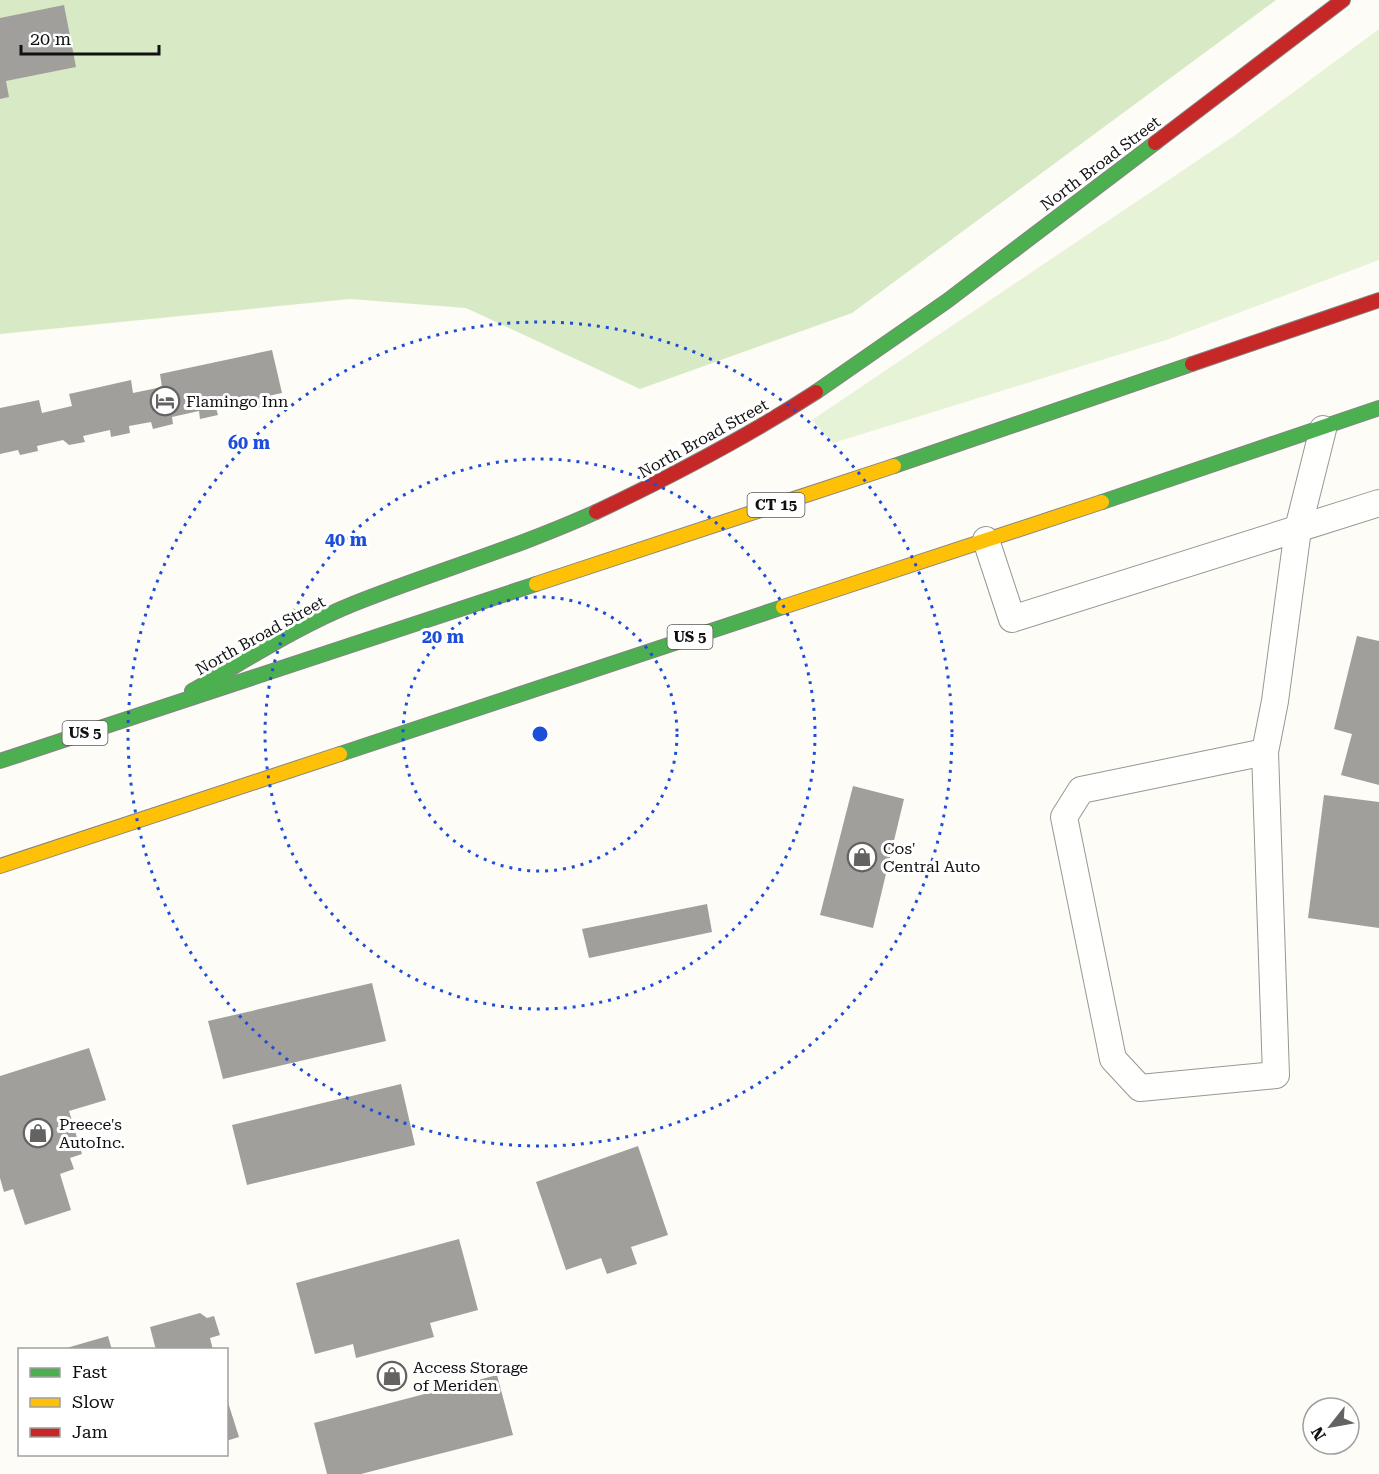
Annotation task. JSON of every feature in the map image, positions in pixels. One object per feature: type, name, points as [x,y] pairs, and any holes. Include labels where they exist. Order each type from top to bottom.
[{"type":"main road","name":"North Broad Street","points":[[0,761],[170,705],[226,670],[309,624],[353,604],[448,571],[601,510],[671,477],[768,423],[853,368],[947,301],[1343,0]]},
{"type":"main road","name":"CT 15","points":[[170,705],[973,440],[1379,300]]},
{"type":"main road","name":"US 5","points":[[0,866],[1323,429],[1379,408]]},
{"type":"lane","points":[[1265,752],[1081,790],[1064,817],[1113,1059],[1140,1088],[1276,1075],[1265,752],[1275,701],[1298,529],[1323,429]]},
{"type":"lane","points":[[986,540],[1012,619],[1379,503]]},
{"type":"green space","points":[[0,0],[1276,0],[852,313],[640,389],[466,308],[350,299],[0,334]]},
{"type":"green space","points":[[1379,29],[1379,260],[1166,340],[833,443],[812,420],[1234,136]]},
{"type":"building","points":[[64,5],[76,67],[6,81],[9,97],[0,99],[0,18]]},
{"type":"building","name":"Flamingo Inn","points":[[272,350],[282,393],[259,398],[261,407],[242,411],[240,403],[216,408],[218,415],[200,419],[199,411],[172,417],[173,424],[153,429],[151,422],[129,426],[130,433],[111,437],[110,430],[83,436],[85,442],[69,445],[63,440],[37,446],[38,451],[20,455],[18,450],[0,454],[0,408],[39,400],[42,413],[72,406],[69,394],[131,380],[133,393],[162,387],[160,374]]},
{"type":"building","points":[[1357,636],[1379,641],[1379,785],[1341,775],[1352,734],[1334,729]]},
{"type":"building","name":"Cos' Central Auto","points":[[853,786],[904,799],[873,928],[820,915]]},
{"type":"building","points":[[1324,795],[1379,802],[1379,928],[1308,918]]},
{"type":"building","points":[[707,904],[712,932],[589,958],[582,929]]},
{"type":"building","points":[[372,983],[386,1041],[223,1079],[208,1021]]},
{"type":"building","name":"Preece's AutoInc.","points":[[89,1048],[106,1100],[69,1111],[82,1154],[70,1158],[74,1169],[60,1174],[71,1210],[25,1225],[13,1189],[4,1192],[0,1178],[0,1076]]},
{"type":"building","points":[[401,1084],[415,1145],[247,1185],[232,1125]]},
{"type":"building","points":[[638,1146],[668,1235],[631,1247],[637,1264],[607,1274],[601,1258],[566,1270],[536,1182]]},
{"type":"building","points":[[459,1239],[478,1310],[430,1323],[434,1337],[356,1358],[353,1344],[315,1354],[296,1283]]},
{"type":"building","points":[[200,1313],[207,1318],[214,1316],[220,1335],[210,1338],[212,1348],[155,1348],[150,1327]]},
{"type":"building","points":[[108,1336],[111,1348],[66,1348]]},
{"type":"building","points":[[497,1375],[513,1435],[361,1474],[327,1474],[314,1423]]},
{"type":"building","points":[[228,1402],[239,1437],[228,1440]]},
{"type":"traffic: fast","points":[[816,392],[947,301],[1155,143]]},
{"type":"traffic: fast","points":[[894,466],[1192,364]]},
{"type":"traffic: fast","points":[[1102,502],[1379,408]]},
{"type":"traffic: fast","points":[[192,691],[332,613],[383,592],[536,537],[596,512]]},
{"type":"traffic: fast","points":[[0,761],[536,584]]},
{"type":"traffic: fast","points":[[340,754],[783,607]]},
{"type":"traffic: slow","points":[[536,584],[894,466]]},
{"type":"traffic: slow","points":[[783,607],[1102,502]]},
{"type":"traffic: slow","points":[[0,866],[340,754]]},
{"type":"traffic: jam","points":[[1155,143],[1343,0]]},
{"type":"traffic: jam","points":[[1192,364],[1379,300]]},
{"type":"traffic: jam","points":[[596,512],[708,456],[816,392]]},
{"type":"place","name":"Flamingo Inn","points":[[165,401]]},
{"type":"place","name":"Cos' Central Auto","points":[[862,857]]},
{"type":"place","name":"Preece's AutoInc.","points":[[38,1133]]},
{"type":"place","name":"Access Storage of Meriden","points":[[392,1376]]}]
